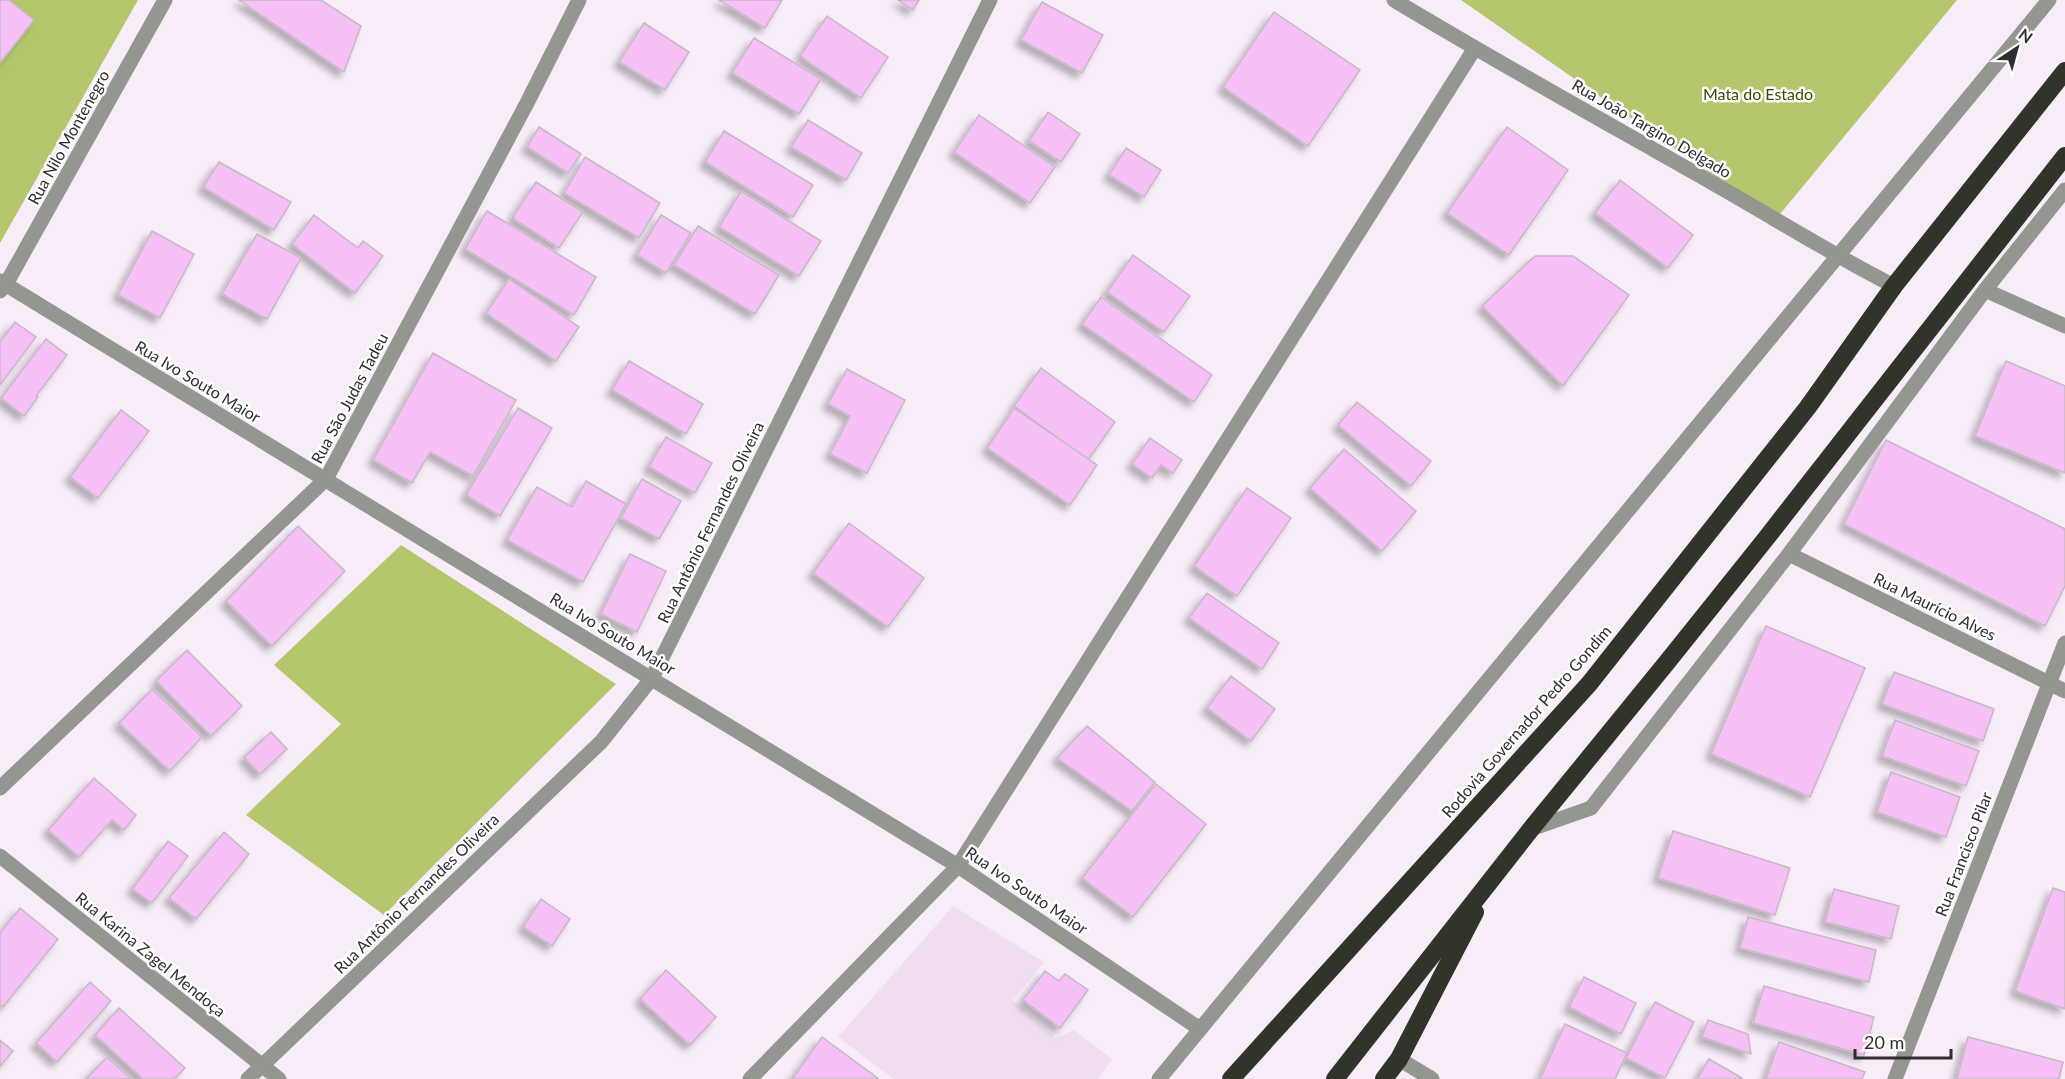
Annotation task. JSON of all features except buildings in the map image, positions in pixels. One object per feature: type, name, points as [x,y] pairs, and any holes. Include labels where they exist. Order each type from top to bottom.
[{"type":"highway","name":"Rodovia Governador Pedro Gondim","points":[[1231,1079],[1589,684],[1808,407],[1894,286],[2065,71]]},
{"type":"highway","points":[[1335,1079],[1531,828],[1683,643],[2065,156]]},
{"type":"highway","points":[[1384,1079],[1399,1059],[1495,874]]},
{"type":"street","name":"Rua Nilo Montenegro","points":[[2,285],[165,0]]},
{"type":"street","name":"Rua São Judas Tadeu","points":[[0,788],[326,479],[527,103],[579,0]]},
{"type":"street","name":"Rua Antônio Fernandes Oliveira","points":[[248,1079],[601,742],[652,678],[990,0]]},
{"type":"street","name":"Rua João Targino Delgado","points":[[1394,0],[1776,219],[1837,257],[1894,286]]},
{"type":"street","points":[[1159,1079],[2049,0]]},
{"type":"street","points":[[750,1079],[958,866],[1475,48]]},
{"type":"street","points":[[1531,828],[1591,808],[1789,554],[1985,290],[2065,190]]},
{"type":"street","name":"Rua Ivo Souto Maior","points":[[2,285],[326,479],[958,866],[1200,1029]]},
{"type":"street","points":[[1985,290],[2065,326]]},
{"type":"street","name":"Rua Maurício Alves","points":[[1789,554],[2065,691]]},
{"type":"street","name":"Rua Francisco Pilar","points":[[1894,1079],[2065,643]]},
{"type":"street","name":"Rua Karina Zagel Mendoça","points":[[0,856],[279,1079]]},
{"type":"street","points":[[1399,1059],[1432,1079]]},
{"type":"shaded area","points":[[953,906],[1044,962],[1013,1000],[1056,1038],[1074,1030],[1112,1059],[1098,1079],[894,1079],[838,1037]]},
{"type":"green space","points":[[0,0],[138,0],[0,243]]},
{"type":"green space","name":"Mata do Estado","points":[[1461,0],[1957,0],[1776,219]]},
{"type":"green space","points":[[401,545],[616,684],[384,915],[246,815],[341,724],[274,665]]}]
